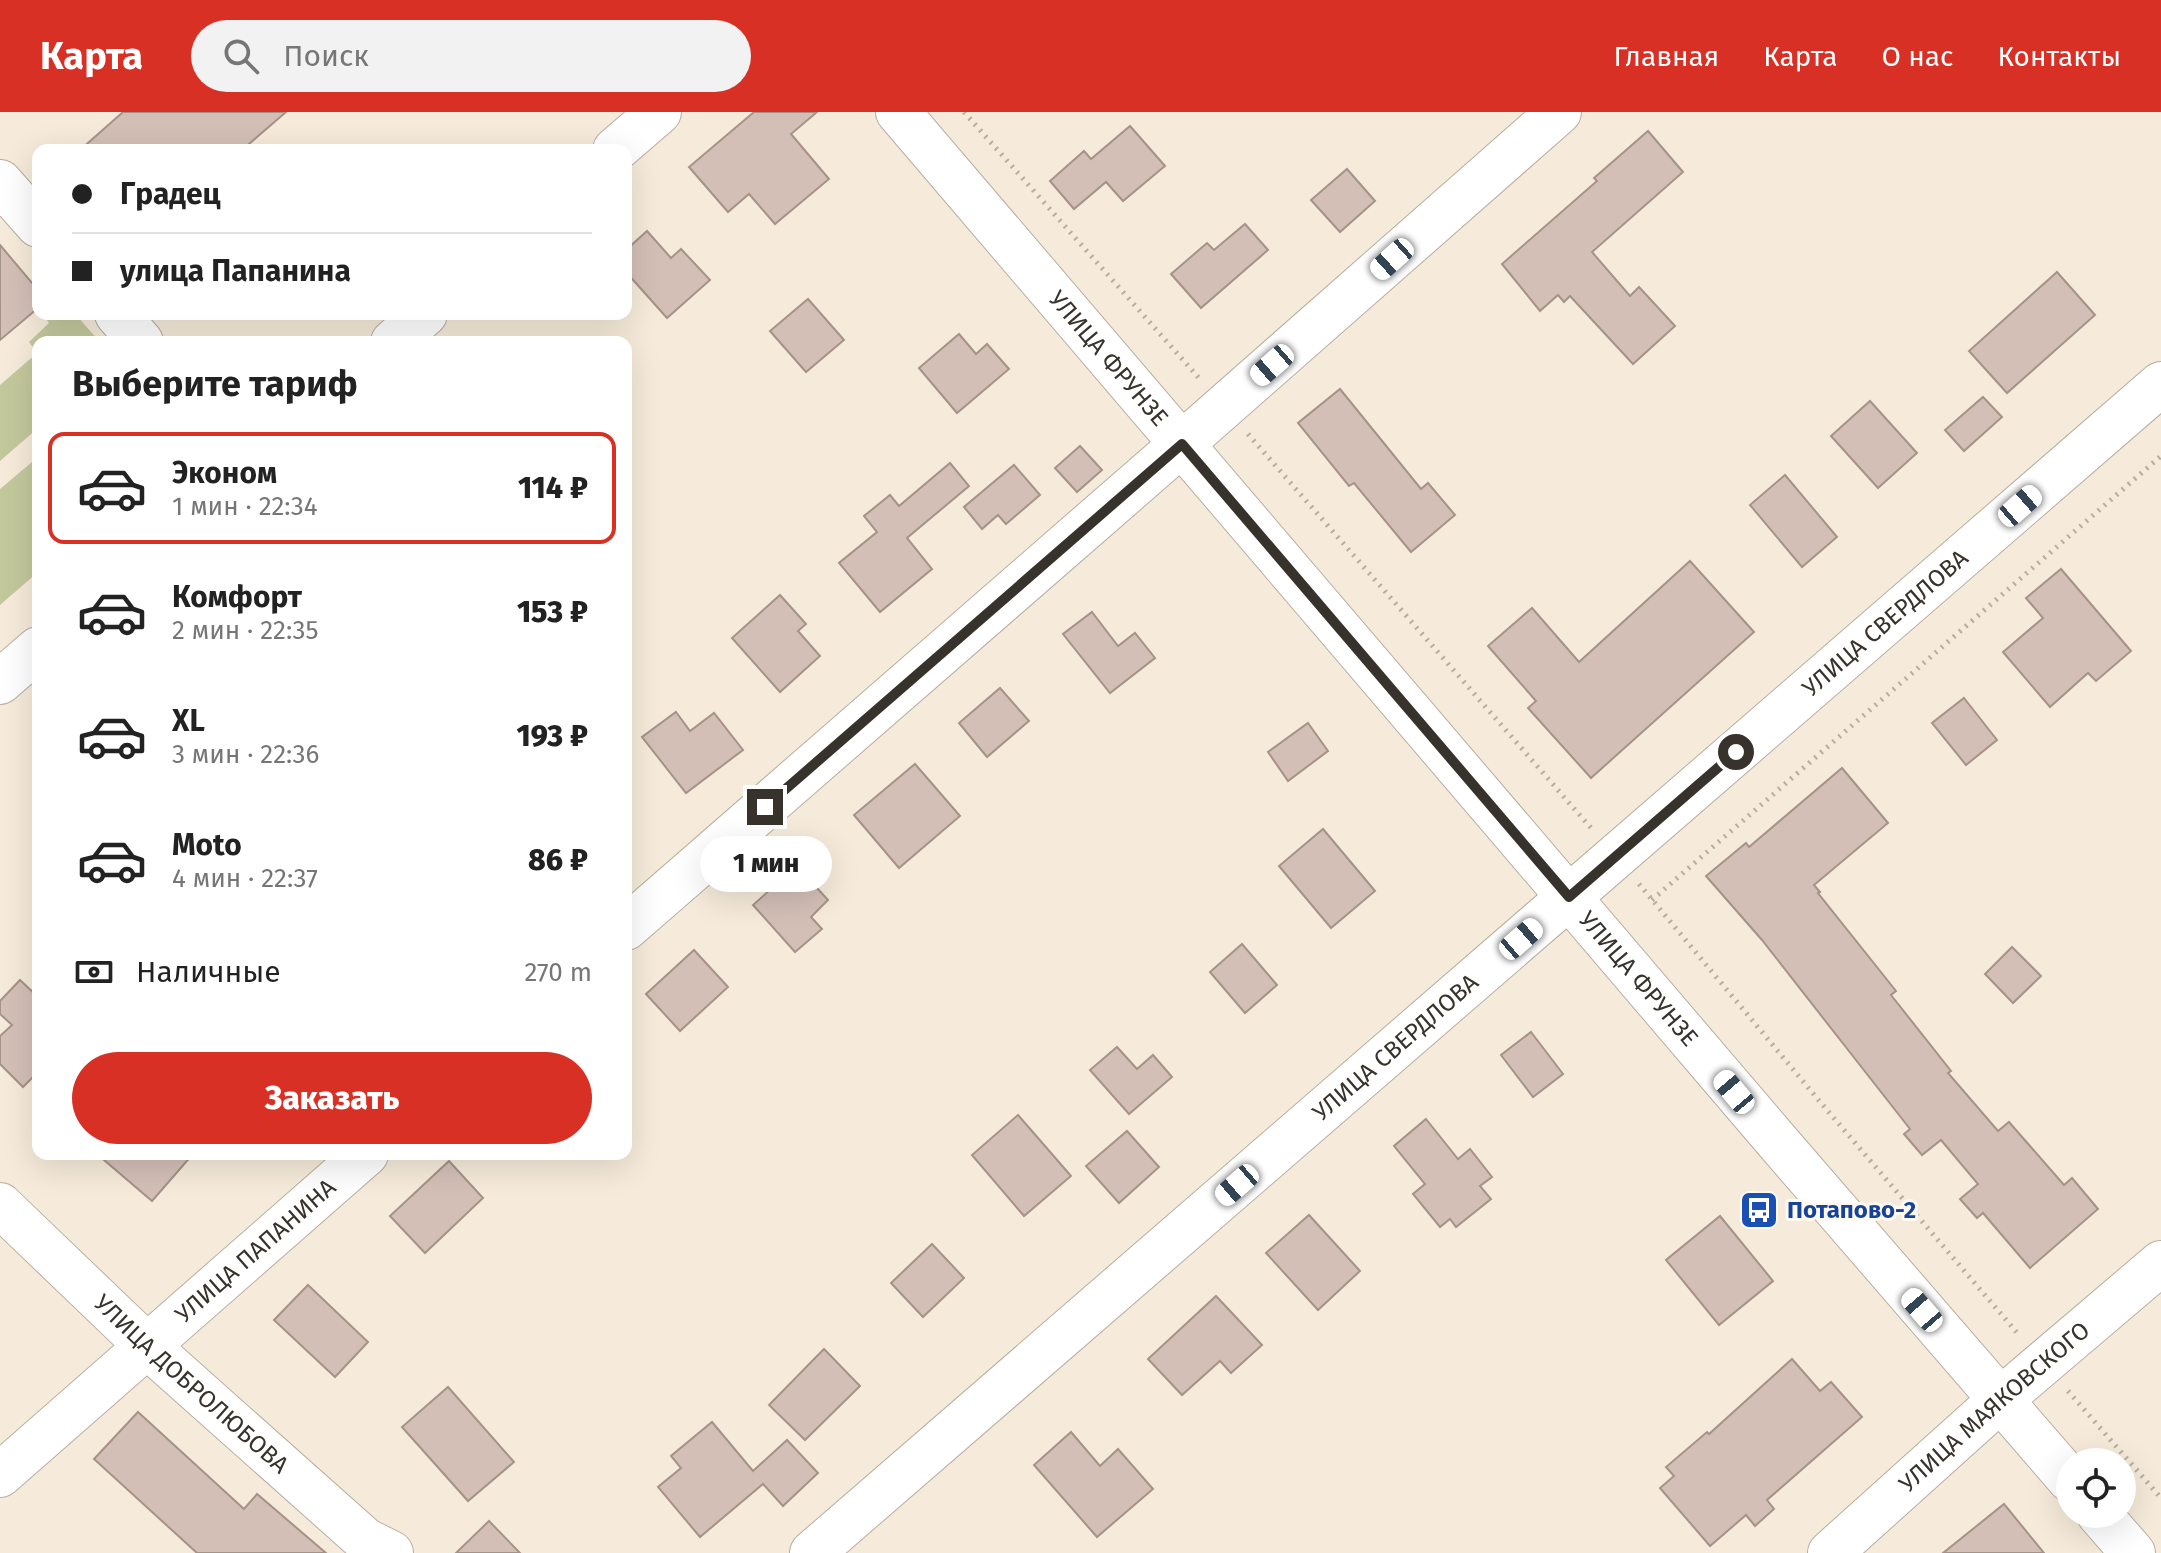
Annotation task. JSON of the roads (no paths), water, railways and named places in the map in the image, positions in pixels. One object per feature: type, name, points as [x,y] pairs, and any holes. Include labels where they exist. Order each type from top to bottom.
[{"type":"street","points":[[622,144],[659,112]]},
{"type":"street","name":"УЛИЦА ФРУНЗЕ","points":[[898,112],[2056,1464]]},
{"type":"street","points":[[632,923],[1559,112]]},
{"type":"street","points":[[0,182],[32,218]]},
{"type":"street","points":[[122,320],[136,336]]},
{"type":"street","points":[[400,336],[418,320]]},
{"type":"street","name":"УЛИЦА СВЕРДЛОВА","points":[[812,1553],[2161,384]]},
{"type":"street","points":[[0,682],[32,654]]},
{"type":"street","name":"УЛИЦА ПАПАНИНА","points":[[0,1475],[359,1160]]},
{"type":"street","name":"УЛИЦА ДОБРОЛЮБОВА","points":[[0,1205],[146,1345],[372,1549]]},
{"type":"street","name":"УЛИЦА МАЯКОВСКОГО","points":[[1830,1553],[2000,1400],[2161,1263]]},
{"type":"street","points":[[2111,1528],[2133,1553]]},
{"type":"place","name":"Потапово-2","points":[[1759,1210]]}]
